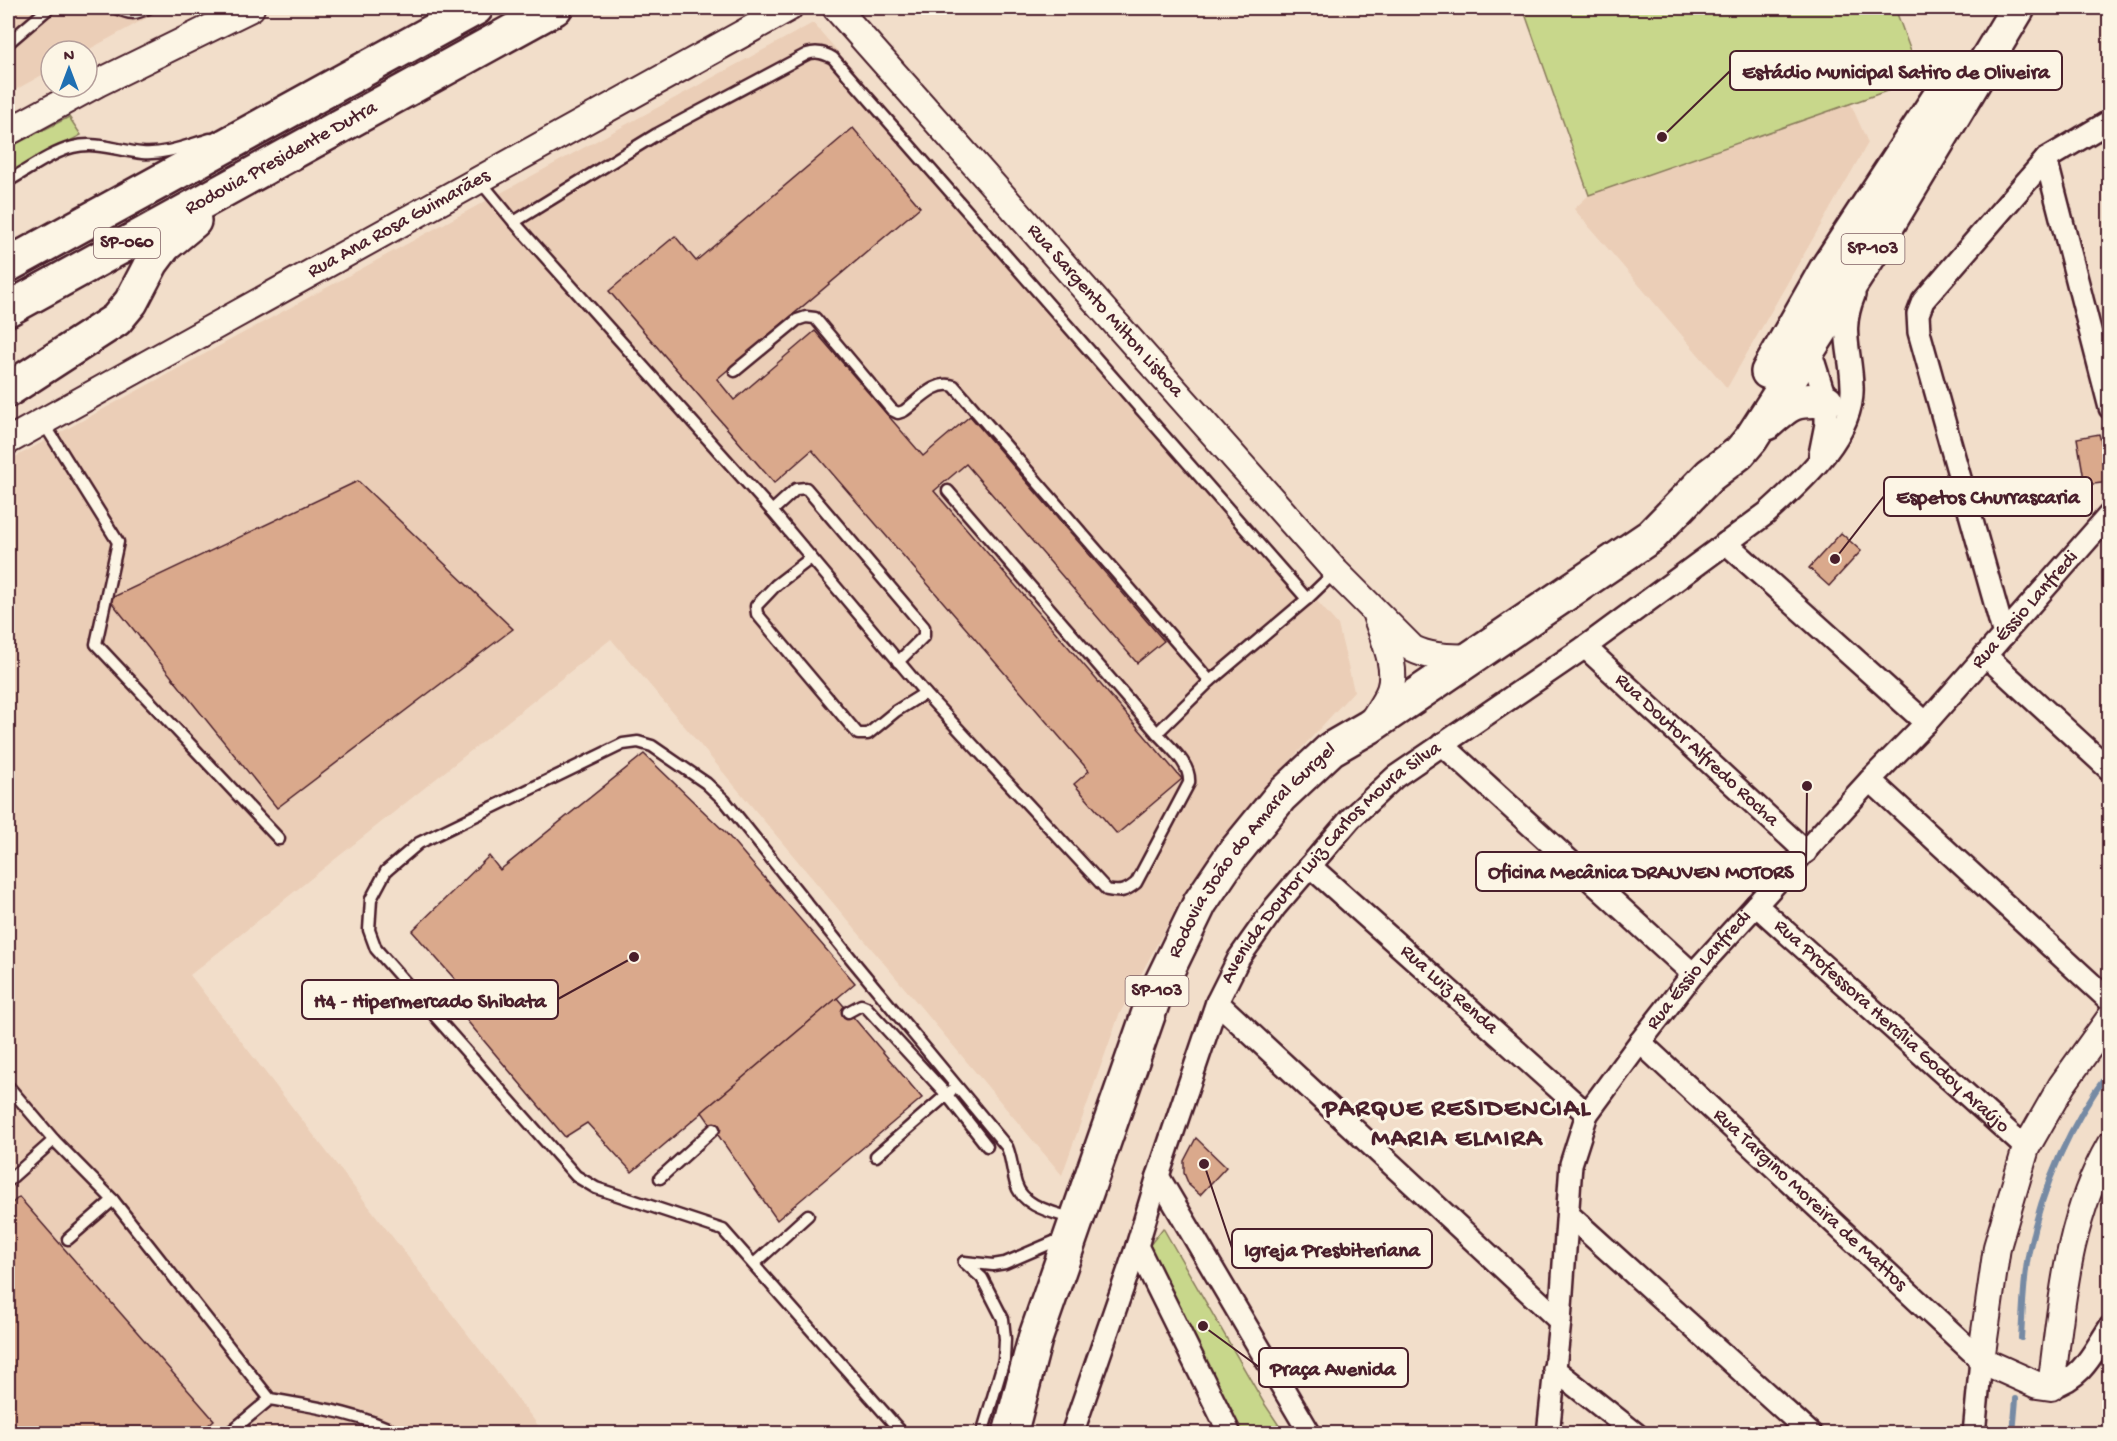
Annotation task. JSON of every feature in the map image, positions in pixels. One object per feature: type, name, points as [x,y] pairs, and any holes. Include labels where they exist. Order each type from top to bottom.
[{"type":"main road","name":"Rodovia Presidente Dutra","points":[[8,265],[476,8]]},
{"type":"main road","name":"Rodovia Presidente Dutra","points":[[8,309],[555,8]]},
{"type":"main road","name":"Rodovia João do Amaral Gurgel","points":[[1710,475],[1826,270],[1972,47],[2001,8]]},
{"type":"main road","name":"Rodovia João do Amaral Gurgel","points":[[1010,1434],[1035,1339],[1154,998],[1200,903],[1231,857],[1280,797],[1331,749],[1369,727],[1650,536],[1710,475],[1739,453],[1751,439],[1872,250],[2018,8]]},
{"type":"main road","points":[[8,390],[116,320],[131,302],[152,262],[164,246],[246,178]]},
{"type":"main road","points":[[1809,347],[1807,336],[1809,325],[1826,270]]},
{"type":"main road","points":[[1751,439],[1784,408],[1795,402],[1804,399],[1826,401]]},
{"type":"street","points":[[205,29],[227,8]]},
{"type":"street","points":[[8,132],[98,83],[251,8]]},
{"type":"street","name":"Rua Ana Rosa Guimarães","points":[[8,441],[789,8]]},
{"type":"street","name":"Rua Sargento Milton Lisboa","points":[[836,8],[1336,572],[1413,649],[1423,654],[1470,658]]},
{"type":"street","points":[[2004,634],[1919,332],[1918,314],[1923,301],[2046,159],[2109,121]]},
{"type":"street","points":[[2046,159],[2109,408]]},
{"type":"street","name":"Avenida Doutor Luiz Carlos Moura Silva","points":[[1072,1434],[1217,1002],[1239,958],[1275,907],[1310,866],[1352,818],[1395,777],[1585,647],[1767,513],[1795,488],[1844,426],[1851,410],[1852,387],[1846,321],[1849,307],[1872,250]]},
{"type":"street","points":[[1809,347],[1826,401],[1826,424],[1818,461]]},
{"type":"street","name":"Rua Éssio Lanfredi","points":[[1548,1434],[1560,1320],[1572,1164],[1587,1114],[1693,974],[1870,780],[1926,723],[2106,523]]},
{"type":"street","points":[[1726,543],[1926,723]]},
{"type":"street","points":[[1369,727],[1390,691],[1392,679],[1391,665],[1375,611]]},
{"type":"street","name":"Rua Doutor Alfredo Rocha","points":[[1585,647],[1806,852]]},
{"type":"street","points":[[1985,655],[2109,770]]},
{"type":"street","points":[[1442,744],[1693,974]]},
{"type":"street","points":[[1870,780],[2109,1001]]},
{"type":"street","name":"Rua Luiz Renda","points":[[1310,866],[1587,1114]]},
{"type":"street","name":"Rua Professora Hercília Godoy Araújo","points":[[1756,905],[2026,1148]]},
{"type":"street","points":[[1217,1002],[1560,1320]]},
{"type":"street","points":[[1974,1434],[1981,1360],[1997,1247],[2026,1148],[2062,1085],[2109,1018]]},
{"type":"street","name":"Rua Targino Moreira de Mattos","points":[[1640,1042],[1981,1360]]},
{"type":"street","points":[[2051,1387],[2067,1263],[2086,1192],[2109,1145]]},
{"type":"street","points":[[1158,1176],[1310,1434]]},
{"type":"street","points":[[1569,1215],[1811,1434]]},
{"type":"street","points":[[1137,1246],[1230,1434]]},
{"type":"street","points":[[1981,1360],[2037,1385],[2051,1387],[2066,1382],[2080,1371],[2109,1327]]},
{"type":"street","points":[[1554,1369],[1636,1434]]},
{"type":"lane","points":[[8,43],[49,8]]},
{"type":"lane","points":[[116,8],[134,14],[148,8]]},
{"type":"lane","points":[[513,222],[657,134],[807,54],[824,53],[833,58],[1307,599]]},
{"type":"lane","points":[[8,181],[58,153],[74,147],[97,145],[144,153],[163,152],[260,125]]},
{"type":"lane","points":[[479,180],[513,222],[772,511],[925,693],[1107,890],[1117,893],[1127,890],[1136,883],[1189,783],[1190,774],[1186,766],[948,491]]},
{"type":"lane","points":[[735,371],[797,320],[806,317],[815,318],[892,410],[898,413],[904,411],[938,384],[947,383],[954,386],[1210,681]]},
{"type":"lane","points":[[43,422],[118,542],[96,644],[279,838]]},
{"type":"lane","points":[[772,511],[796,489],[806,488],[924,627],[924,636],[898,662]]},
{"type":"lane","points":[[811,558],[776,585],[755,609],[858,734],[868,734],[896,711],[925,693]]},
{"type":"lane","points":[[1157,733],[1210,681],[1336,572]]},
{"type":"lane","points":[[903,1434],[723,1230],[596,1188],[576,1176],[376,949],[369,930],[371,899],[386,872],[419,843],[623,744],[638,742],[652,746],[706,783],[724,801],[1007,1147],[1012,1159],[1016,1186],[1021,1194],[1029,1203],[1075,1226]]},
{"type":"lane","points":[[848,1012],[861,1005],[866,1007],[947,1095],[987,1146]]},
{"type":"lane","points":[[8,1086],[54,1140],[113,1200],[270,1399],[331,1409],[385,1426],[400,1434]]},
{"type":"lane","points":[[876,1156],[956,1086]]},
{"type":"lane","points":[[660,1178],[714,1129]]},
{"type":"lane","points":[[8,1181],[54,1140]]},
{"type":"lane","points":[[68,1239],[113,1200]]},
{"type":"lane","points":[[754,1264],[808,1215]]},
{"type":"lane","points":[[982,1434],[1004,1360],[1003,1319],[982,1278],[964,1262],[993,1265],[1005,1263],[1075,1226]]},
{"type":"lane","points":[[228,1434],[270,1399]]},
{"type":"shaded area","points":[[8,8],[165,8],[99,44],[99,39],[39,39],[39,77],[8,94]]},
{"type":"shaded area","points":[[813,23],[1338,625],[1354,691],[1258,796],[1190,883],[1119,1015],[1062,1175],[611,639],[190,975],[544,1433],[8,1434],[8,461]]},
{"type":"shaded area","points":[[1850,102],[1868,143],[1727,388],[1574,209],[1589,195]]},
{"type":"green space","points":[[1523,8],[1895,8],[1921,79],[1589,195]]},
{"type":"green space","points":[[69,117],[81,135],[8,175],[8,148]]},
{"type":"green space","points":[[1163,1228],[1264,1403],[1284,1433],[1241,1433],[1146,1250]]},
{"type":"green space","points":[[1598,1426],[1607,1433],[1566,1433],[1566,1428]]},
{"type":"building","points":[[853,128],[920,207],[717,379],[734,400],[815,331],[923,456],[970,416],[1164,641],[1137,663],[966,464],[934,491],[1182,779],[1117,834],[1074,784],[1089,771],[812,450],[774,483],[609,291],[675,236],[696,261]]},
{"type":"building","points":[[2099,434],[2110,482],[2085,485],[2077,438]]},
{"type":"building","points":[[358,481],[513,629],[277,808],[109,599]]},
{"type":"building","points":[[1841,533],[1861,551],[1829,586],[1809,568]]},
{"type":"building","points":[[644,754],[726,833],[855,983],[632,1172],[587,1123],[565,1137],[458,1010],[461,986],[412,931],[489,856],[500,870]]},
{"type":"building","points":[[837,998],[922,1098],[777,1220],[702,1112]]},
{"type":"building","points":[[1196,1138],[1226,1167],[1200,1195],[1189,1185],[1184,1173],[1184,1161]]},
{"type":"building","points":[[19,1197],[214,1420],[198,1434],[8,1434],[8,1207]]},
{"type":"waterway","points":[[2021,1338],[2027,1262],[2042,1203],[2059,1156],[2070,1134],[2110,1071]]},
{"type":"waterway","points":[[2013,1434],[2016,1399]]},
{"type":"place","name":"Estádio Municipal Satiro de Oliveira","points":[[1662,137]]},
{"type":"place","name":"Espetos Churrascaria","points":[[1835,559]]},
{"type":"place","name":"Oficina Mecânica DRAUVEN MOTORS","points":[[1807,786]]},
{"type":"place","name":"H4 - Hipermercado Shibata","points":[[634,957]]},
{"type":"place","name":"Igreja Presbiteriana","points":[[1204,1164]]},
{"type":"place","name":"Praça Avenida","points":[[1203,1326]]},
{"type":"district","name":"PARQUE RESIDENCIAL MARIA ELMIRA","points":[[1457,1125]]}]
